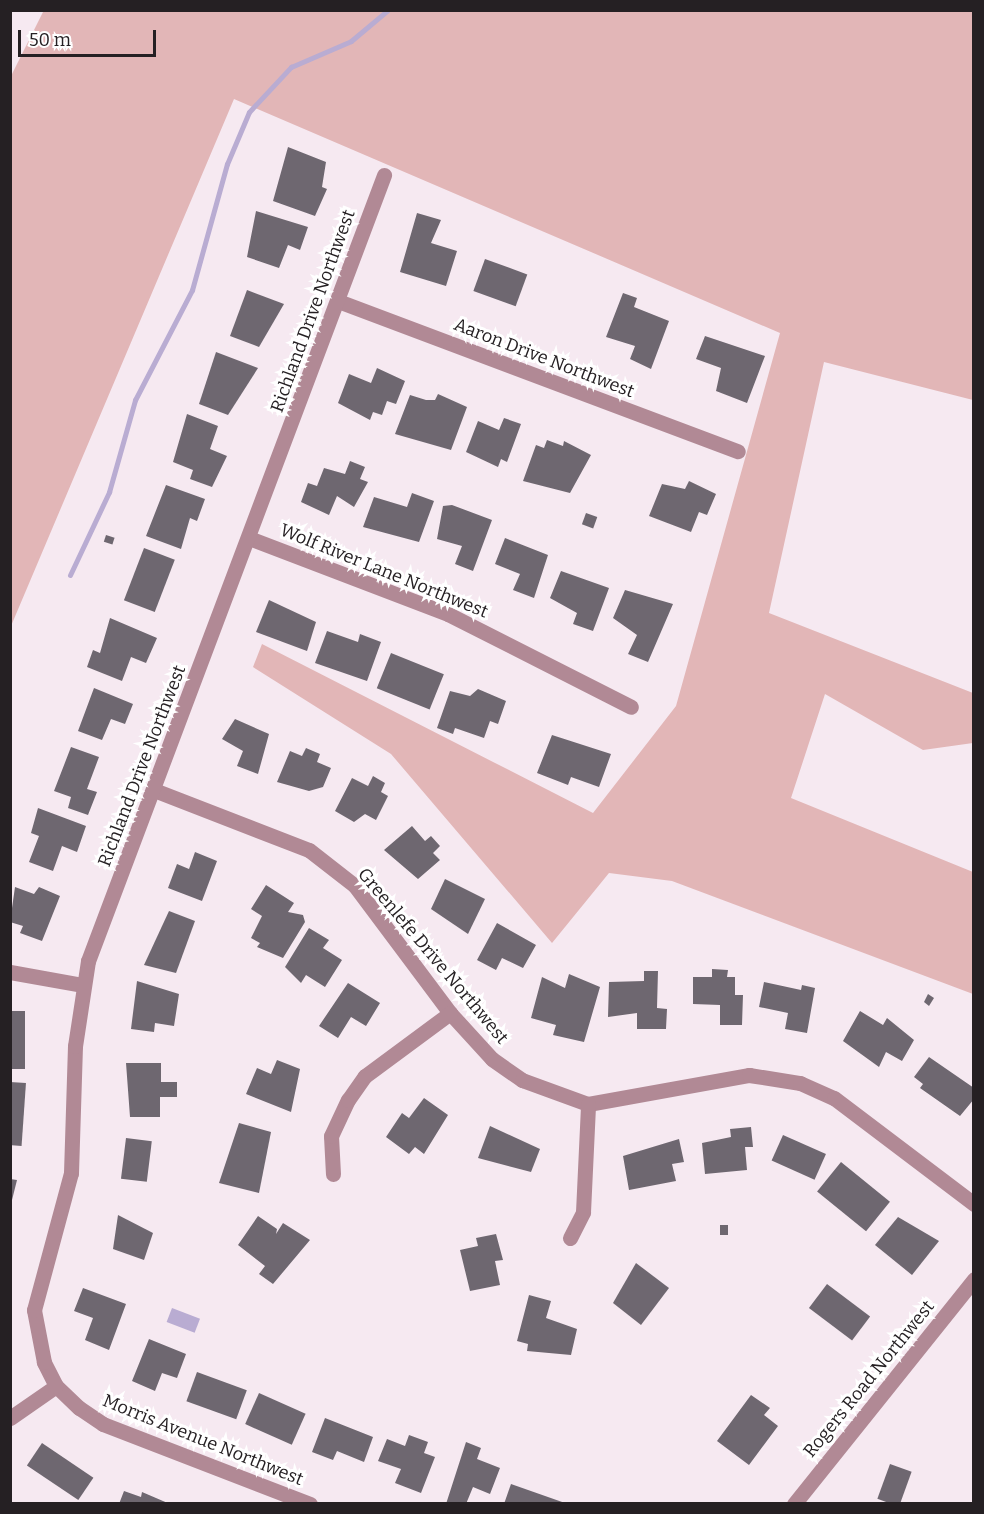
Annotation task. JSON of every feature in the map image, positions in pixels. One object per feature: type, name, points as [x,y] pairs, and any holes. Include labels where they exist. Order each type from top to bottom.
[{"type":"street","name":"Richland Drive Northwest","points":[[56,1386],[36,1337],[34,1310],[71,1173],[82,985],[384,175]]},
{"type":"street","name":"Aaron Drive Northwest","points":[[338,301],[738,451]]},
{"type":"street","name":"Wolf River Lane Northwest","points":[[249,538],[448,614],[632,707]]},
{"type":"street","name":"Greenlefe Drive Northwest","points":[[154,790],[309,850],[355,886],[450,1013],[492,1059],[522,1080],[588,1104]]},
{"type":"street","points":[[10,972],[82,985]]},
{"type":"street","points":[[333,1174],[331,1136],[348,1100],[365,1076],[450,1013]]},
{"type":"street","points":[[570,1238],[583,1212],[588,1104],[749,1075],[800,1083],[834,1098],[974,1204]]},
{"type":"street","name":"Rogers Road Northwest","points":[[794,1503],[974,1279]]},
{"type":"street","points":[[10,1418],[56,1386]]},
{"type":"street","name":"Morris Avenue Northwest","points":[[56,1386],[103,1424],[310,1503]]},
{"type":"shaded area","points":[[44,10],[973,11],[973,400],[824,362],[769,613],[973,693],[973,743],[923,750],[825,694],[791,798],[973,872],[973,994],[672,881],[609,873],[552,943],[391,754],[253,667],[262,644],[593,813],[676,706],[780,333],[234,99],[11,626],[11,76]]},
{"type":"shaded area","points":[[172,1308],[200,1319],[195,1333],[167,1322]]},
{"type":"building","points":[[288,147],[326,162],[322,187],[327,189],[315,216],[273,201]]},
{"type":"building","points":[[256,211],[308,227],[300,250],[288,245],[279,268],[247,257]]},
{"type":"building","points":[[417,213],[441,220],[431,243],[457,251],[446,286],[400,272]]},
{"type":"building","points":[[485,259],[527,274],[516,306],[473,291]]},
{"type":"building","points":[[247,290],[284,304],[259,347],[230,336]]},
{"type":"building","points":[[623,293],[637,298],[634,307],[669,321],[651,369],[630,359],[635,346],[606,337]]},
{"type":"building","points":[[705,336],[765,356],[747,403],[716,391],[721,368],[696,359]]},
{"type":"building","points":[[216,352],[258,368],[228,415],[199,404]]},
{"type":"building","points":[[377,368],[405,381],[396,404],[387,401],[382,415],[373,412],[370,420],[338,403],[349,374],[371,383]]},
{"type":"building","points":[[438,394],[467,407],[451,450],[395,434],[410,395],[435,400]]},
{"type":"building","points":[[187,414],[218,426],[210,449],[227,456],[212,487],[190,479],[193,470],[173,462]]},
{"type":"building","points":[[504,418],[521,424],[507,462],[501,459],[498,467],[466,452],[478,421],[499,430]]},
{"type":"building","points":[[547,440],[563,446],[564,441],[591,455],[570,493],[523,481],[536,445],[544,448]]},
{"type":"building","points":[[350,461],[365,467],[360,479],[368,482],[354,507],[337,496],[329,515],[301,502],[308,483],[317,486],[324,468],[345,474]]},
{"type":"building","points":[[689,481],[716,494],[707,515],[699,512],[691,532],[649,516],[662,484],[685,489]]},
{"type":"building","points":[[166,485],[205,499],[197,521],[190,518],[181,549],[146,536]]},
{"type":"building","points":[[412,493],[434,501],[419,542],[363,527],[374,497],[407,507]]},
{"type":"building","points":[[452,505],[492,520],[473,571],[455,564],[462,546],[437,539],[443,506]]},
{"type":"building","points":[[586,513],[597,517],[593,528],[582,524]]},
{"type":"building","points":[[106,535],[115,538],[112,544],[104,542]]},
{"type":"building","points":[[505,538],[548,555],[534,598],[513,590],[520,574],[495,564]]},
{"type":"building","points":[[144,548],[175,560],[155,612],[124,600]]},
{"type":"building","points":[[561,571],[609,588],[593,631],[573,624],[577,613],[550,598]]},
{"type":"building","points":[[625,590],[673,604],[648,662],[628,654],[637,635],[613,618]]},
{"type":"building","points":[[269,600],[316,622],[307,651],[256,632]]},
{"type":"building","points":[[110,618],[157,638],[146,663],[131,657],[122,681],[87,667],[93,650],[100,653]]},
{"type":"building","points":[[327,631],[358,642],[360,634],[381,642],[367,681],[315,663]]},
{"type":"building","points":[[391,653],[444,674],[430,710],[377,688]]},
{"type":"building","points":[[94,688],[133,704],[125,724],[111,719],[102,740],[78,731]]},
{"type":"building","points":[[478,689],[506,701],[498,724],[490,721],[484,738],[455,728],[453,734],[437,728],[450,691],[470,696]]},
{"type":"building","points":[[235,719],[269,734],[258,774],[237,766],[243,751],[222,739]]},
{"type":"building","points":[[552,735],[611,754],[599,787],[571,777],[568,785],[537,773]]},
{"type":"building","points":[[71,747],[99,757],[87,789],[97,792],[88,815],[68,808],[71,797],[54,791]]},
{"type":"building","points":[[306,748],[320,754],[317,762],[331,768],[323,787],[309,791],[277,782],[290,751],[302,756]]},
{"type":"building","points":[[373,776],[385,783],[381,792],[388,796],[376,820],[365,814],[354,822],[335,811],[352,778],[368,786]]},
{"type":"building","points":[[38,808],[86,826],[77,852],[62,846],[53,871],[29,862],[39,836],[31,833]]},
{"type":"building","points":[[412,826],[425,841],[431,836],[440,846],[433,853],[440,860],[418,879],[384,850]]},
{"type":"building","points":[[195,852],[217,861],[202,901],[168,888],[177,864],[189,869]]},
{"type":"building","points":[[445,879],[485,899],[468,934],[431,909]]},
{"type":"building","points":[[266,885],[294,903],[288,912],[303,915],[305,922],[283,958],[257,947],[260,943],[251,938],[262,916],[251,909]]},
{"type":"building","points":[[15,887],[34,894],[39,887],[60,896],[42,941],[20,933],[23,926],[10,922]]},
{"type":"building","points":[[169,911],[195,921],[176,973],[144,965]]},
{"type":"building","points":[[497,923],[536,945],[523,968],[502,958],[496,970],[477,960]]},
{"type":"building","points":[[309,928],[329,940],[323,948],[342,960],[325,987],[306,975],[301,983],[285,967]]},
{"type":"building","points":[[712,969],[728,970],[727,977],[735,977],[735,995],[743,995],[742,1025],[720,1025],[720,1005],[693,1004],[693,977],[712,977]]},
{"type":"building","points":[[644,971],[658,971],[657,1008],[667,1009],[666,1029],[637,1029],[637,1013],[608,1017],[609,982],[644,981]]},
{"type":"building","points":[[569,974],[600,987],[584,1042],[553,1035],[556,1025],[531,1018],[542,977],[565,988]]},
{"type":"building","points":[[137,981],[179,994],[174,1026],[155,1023],[154,1032],[131,1029]]},
{"type":"building","points":[[764,982],[801,990],[802,985],[815,988],[807,1033],[785,1029],[788,1013],[759,1007]]},
{"type":"building","points":[[348,983],[380,1003],[366,1026],[351,1017],[338,1038],[319,1026]]},
{"type":"building","points":[[928,994],[934,998],[929,1006],[924,1002]]},
{"type":"building","points":[[10,1011],[25,1011],[25,1069],[10,1069]]},
{"type":"building","points":[[860,1011],[883,1025],[887,1018],[914,1040],[902,1061],[886,1052],[879,1067],[843,1041]]},
{"type":"building","points":[[929,1057],[974,1088],[974,1099],[960,1116],[920,1088],[923,1084],[914,1077]]},
{"type":"building","points":[[277,1060],[300,1069],[291,1112],[246,1094],[257,1068],[271,1074]]},
{"type":"building","points":[[126,1063],[161,1063],[161,1082],[177,1082],[177,1097],[160,1097],[160,1117],[130,1117]]},
{"type":"building","points":[[10,1082],[26,1083],[22,1146],[10,1145]]},
{"type":"building","points":[[424,1098],[448,1115],[424,1154],[415,1147],[409,1154],[386,1137],[402,1113],[409,1118]]},
{"type":"building","points":[[239,1123],[271,1132],[259,1193],[219,1183]]},
{"type":"building","points":[[490,1126],[540,1149],[531,1172],[478,1158]]},
{"type":"building","points":[[751,1127],[753,1147],[745,1147],[747,1170],[705,1174],[702,1143],[731,1137],[730,1129]]},
{"type":"building","points":[[783,1135],[826,1154],[815,1180],[772,1161]]},
{"type":"building","points":[[126,1138],[152,1141],[147,1182],[121,1179]]},
{"type":"building","points":[[679,1139],[684,1162],[672,1164],[676,1181],[629,1190],[623,1156]]},
{"type":"building","points":[[841,1162],[890,1202],[866,1231],[817,1192]]},
{"type":"building","points":[[10,1179],[17,1180],[11,1204],[10,1204]]},
{"type":"building","points":[[118,1215],[153,1233],[144,1260],[113,1249]]},
{"type":"building","points":[[258,1216],[277,1229],[276,1234],[283,1223],[310,1240],[273,1284],[259,1274],[265,1266],[238,1245]]},
{"type":"building","points":[[898,1217],[939,1241],[912,1275],[875,1245]]},
{"type":"building","points":[[720,1225],[728,1225],[728,1235],[720,1235]]},
{"type":"building","points":[[496,1234],[503,1260],[495,1261],[500,1285],[470,1291],[460,1250],[478,1246],[476,1238]]},
{"type":"building","points":[[636,1263],[669,1288],[641,1325],[613,1303]]},
{"type":"building","points":[[827,1284],[870,1316],[852,1340],[809,1308]]},
{"type":"building","points":[[83,1288],[126,1304],[109,1350],[85,1340],[93,1318],[74,1311]]},
{"type":"building","points":[[529,1295],[551,1301],[546,1318],[577,1329],[571,1355],[527,1351],[528,1344],[517,1341]]},
{"type":"building","points":[[149,1339],[186,1354],[177,1378],[162,1373],[155,1391],[132,1381]]},
{"type":"building","points":[[197,1372],[247,1390],[236,1419],[186,1401]]},
{"type":"building","points":[[259,1393],[306,1414],[292,1445],[245,1424]]},
{"type":"building","points":[[751,1395],[770,1408],[764,1415],[778,1426],[749,1465],[717,1441]]},
{"type":"building","points":[[325,1418],[373,1437],[364,1462],[337,1451],[333,1460],[312,1452]]},
{"type":"building","points":[[409,1435],[428,1442],[424,1453],[435,1457],[421,1493],[395,1483],[401,1469],[378,1461],[387,1439],[405,1446]]},
{"type":"building","points":[[466,1442],[481,1448],[477,1459],[500,1468],[490,1494],[473,1487],[466,1504],[446,1504]]},
{"type":"building","points":[[42,1443],[93,1478],[78,1500],[27,1465]]},
{"type":"building","points":[[890,1464],[912,1472],[900,1504],[892,1504],[877,1499]]},
{"type":"building","points":[[511,1484],[565,1503],[565,1504],[504,1504]]},
{"type":"building","points":[[124,1491],[141,1497],[142,1492],[170,1504],[119,1504]]},
{"type":"waterway","points":[[70,575],[109,492],[135,400],[192,290],[227,164],[249,112],[291,67],[351,41],[388,10]]}]
